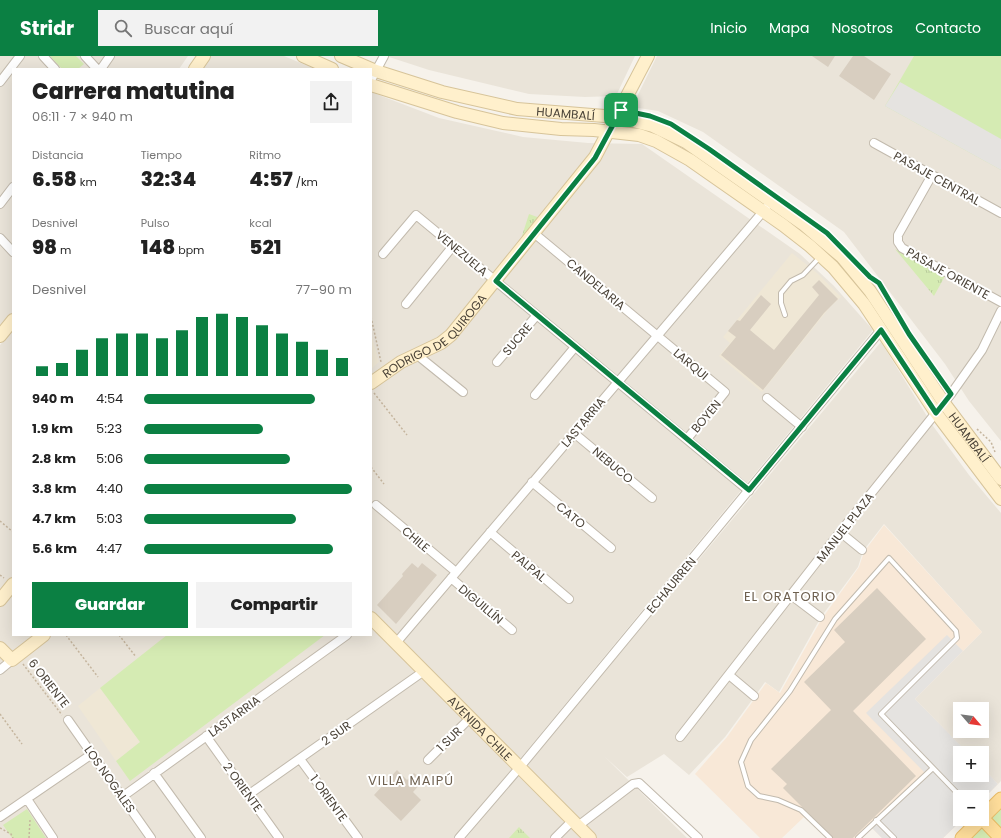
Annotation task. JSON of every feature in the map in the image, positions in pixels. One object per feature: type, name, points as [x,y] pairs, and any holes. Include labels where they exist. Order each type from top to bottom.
[{"type":"main road","points":[[196,68],[204,56]]},
{"type":"main road","points":[[303,56],[330,68]]},
{"type":"main road","name":"HUAMBALÍ","points":[[341,56],[361,68]]},
{"type":"main road","name":"RODRIGO DE QUIROGA","points":[[372,382],[416,354],[441,344],[448,338],[535,234],[595,158],[648,56]]},
{"type":"main road","name":"HUAMBALÍ","points":[[374,76],[517,109],[617,117],[653,126],[675,136],[771,201],[831,246],[870,290],[944,403],[1001,479]]},
{"type":"main road","name":"HUAMBALÍ","points":[[372,85],[457,112],[503,123],[561,129],[610,131],[639,135],[662,144],[690,160],[764,211],[822,256],[854,291],[936,413],[1001,499]]},
{"type":"main road","points":[[0,336],[12,321]]},
{"type":"main road","points":[[0,600],[12,585]]},
{"type":"main road","name":"AVENIDA CHILE","points":[[372,619],[590,838]]},
{"type":"main road","points":[[0,648],[14,658],[43,636]]},
{"type":"main road","points":[[989,812],[1001,799]]},
{"type":"main road","points":[[962,838],[975,826]]},
{"type":"main road","points":[[989,826],[1001,838]]},
{"type":"street","points":[[0,82],[20,56]]},
{"type":"street","points":[[43,56],[53,68]]},
{"type":"street","points":[[85,56],[96,68]]},
{"type":"street","points":[[102,68],[110,56]]},
{"type":"street","points":[[374,76],[384,56]]},
{"type":"street","name":"PASAJE CENTRAL","points":[[874,143],[1001,213]]},
{"type":"street","name":"PASAJE ORIENTE","points":[[932,174],[898,235],[898,242],[902,248],[1001,302]]},
{"type":"street","points":[[0,204],[12,188]]},
{"type":"street","name":"LASTARRIA","points":[[396,643],[771,201]]},
{"type":"street","name":"VENEZUELA","points":[[383,254],[416,215],[749,490]]},
{"type":"street","name":"CANDELARIA","points":[[535,234],[657,335]]},
{"type":"street","points":[[0,238],[12,251]]},
{"type":"street","points":[[406,304],[454,246]]},
{"type":"street","name":"MANUEL PLAZA","points":[[680,738],[840,532],[944,403],[970,368],[1001,312]]},
{"type":"street","name":"SUCRE","points":[[498,362],[537,315]]},
{"type":"street","name":"ECHAURREN","points":[[459,838],[520,767],[881,330]]},
{"type":"street","name":"LARQUI","points":[[657,335],[725,392]]},
{"type":"street","points":[[536,395],[575,347]]},
{"type":"street","points":[[416,354],[462,392]]},
{"type":"street","name":"BOYEN","points":[[687,439],[725,392]]},
{"type":"street","points":[[766,398],[802,427]]},
{"type":"street","name":"NEBUCO","points":[[574,433],[652,498]]},
{"type":"street","name":"CATO","points":[[532,482],[610,548]]},
{"type":"street","name":"CHILE","points":[[376,505],[453,575]]},
{"type":"street","name":"PALPAL","points":[[490,532],[569,599]]},
{"type":"street","points":[[840,532],[862,550]]},
{"type":"street","name":"DIGUILLÍN","points":[[453,575],[512,630]]},
{"type":"street","points":[[791,596],[820,617]]},
{"type":"street","name":"LASTARRIA","points":[[122,796],[346,636]]},
{"type":"street","points":[[0,670],[14,658]]},
{"type":"street","name":"2 SUR","points":[[248,795],[424,671]]},
{"type":"street","points":[[728,675],[754,696]]},
{"type":"street","name":"1 SUR","points":[[428,760],[470,718]]},
{"type":"street","name":"LOS NOGALES","points":[[68,720],[151,838]]},
{"type":"street","name":"2 ORIENTE","points":[[206,736],[279,838]]},
{"type":"street","points":[[0,817],[92,754]]},
{"type":"street","name":"1 ORIENTE","points":[[300,758],[358,838]]},
{"type":"street","points":[[154,773],[201,838]]},
{"type":"street","points":[[555,838],[633,784],[639,784],[698,838]]},
{"type":"street","points":[[26,799],[53,838]]},
{"type":"lane","points":[[785,315],[781,303],[782,293],[791,281],[803,275],[831,246]]},
{"type":"lane","points":[[830,838],[801,810],[778,800],[759,796],[748,786],[740,762],[751,740],[790,691],[835,619],[889,558],[956,631],[957,638],[881,714],[954,790]]},
{"type":"lane","points":[[858,838],[933,768]]},
{"type":"lane","points":[[876,820],[894,838]]},
{"type":"path","points":[[874,280],[879,283],[888,296],[892,307]]},
{"type":"path","points":[[372,321],[384,374]]},
{"type":"path","points":[[372,390],[407,435]]},
{"type":"path","points":[[974,426],[991,442],[996,453]]},
{"type":"path","points":[[372,468],[384,484]]},
{"type":"path","points":[[0,521],[12,531]]},
{"type":"path","points":[[67,636],[98,677]]},
{"type":"path","points":[[120,636],[136,656]]},
{"type":"path","name":"6 ORIENTE","points":[[14,658],[68,720]]},
{"type":"path","points":[[0,714],[22,744]]},
{"type":"path","points":[[29,838],[31,806]]},
{"type":"path","points":[[0,828],[10,834],[13,838]]},
{"type":"shaded area","points":[[0,56],[188,56],[180,68],[12,68],[12,316],[0,331]]},
{"type":"shaded area","points":[[208,56],[284,56],[313,68],[200,68]]},
{"type":"shaded area","points":[[386,56],[635,56],[616,96],[585,97],[529,94],[429,70]]},
{"type":"shaded area","points":[[657,56],[1001,56],[1001,441],[969,401],[945,364],[844,232],[703,132],[658,111],[632,107]]},
{"type":"shaded area","points":[[900,82],[1001,139],[1001,170],[885,106]]},
{"type":"shaded area","points":[[372,92],[439,118],[523,137],[588,143],[642,144],[800,254],[834,286],[873,330],[455,838],[0,838],[0,345],[12,331],[12,636],[372,636]]},
{"type":"shaded area","points":[[792,253],[817,273],[841,297],[830,307],[762,392],[719,356],[730,343],[723,337]]},
{"type":"shaded area","points":[[372,337],[379,362],[372,368]]},
{"type":"shaded area","points":[[881,342],[933,426],[969,475],[1001,513],[1001,781],[998,784],[989,774],[989,746],[961,746],[953,738],[989,738],[989,702],[953,702],[953,738],[915,699],[982,632],[884,524],[863,551],[858,567],[821,617],[779,692],[765,682],[725,737],[689,775],[664,754],[627,777],[604,756],[687,838],[466,838],[563,716],[566,718]]},
{"type":"shaded area","points":[[884,525],[982,632],[915,699],[961,746],[953,746],[953,782],[989,782],[989,774],[998,784],[989,793],[989,790],[953,790],[953,826],[956,826],[943,838],[882,838],[872,828],[862,838],[827,838],[804,817],[782,838],[760,838],[695,774],[727,737],[766,683],[780,693],[821,620],[859,567],[864,552]]},
{"type":"shaded area","points":[[947,635],[963,651],[915,699],[961,746],[953,746],[953,782],[989,782],[989,774],[998,784],[989,793],[989,790],[953,790],[953,826],[956,826],[943,838],[882,838],[872,828],[927,775],[866,713]]},
{"type":"shaded area","points":[[100,688],[140,742],[116,761],[78,706]]},
{"type":"green space","points":[[50,56],[76,56],[84,64],[79,68],[61,68]]},
{"type":"green space","points":[[914,56],[1001,56],[1001,170],[885,106]]},
{"type":"green space","points":[[529,214],[540,218],[520,242]]},
{"type":"green space","points":[[895,249],[945,276],[934,296]]},
{"type":"green space","points":[[166,636],[324,636],[130,781],[116,761],[140,742],[100,688]]},
{"type":"green space","points":[[27,809],[46,838],[12,838],[3,825]]},
{"type":"green space","points":[[1001,809],[1001,838],[972,838],[984,826],[989,826],[989,821]]},
{"type":"green space","points":[[519,827],[530,838],[509,838]]},
{"type":"building","points":[[812,56],[835,56],[828,67]]},
{"type":"building","points":[[853,56],[864,56],[891,74],[874,100],[839,76]]},
{"type":"building","points":[[819,280],[838,299],[824,313],[763,390],[721,355],[736,337],[728,331],[737,320],[740,321],[761,295],[771,304],[750,330],[774,350],[819,295],[812,287]]},
{"type":"building","points":[[412,563],[418,568],[422,563],[437,575],[396,624],[377,605],[403,576],[402,574]]},
{"type":"building","points":[[877,588],[926,639],[853,711],[916,776],[853,838],[833,838],[783,788],[787,784],[771,769],[831,710],[804,682],[845,642],[834,630]]},
{"type":"building","points":[[397,770],[407,780],[414,773],[423,781],[413,792],[421,800],[401,821],[374,795]]},
{"type":"district","name":"EL ORATORIO","points":[[790,596]]},
{"type":"district","name":"VILLA MAIPÚ","points":[[411,780]]},
{"type":"route","points":[[621,110],[662,120],[671,124],[709,149],[827,233],[870,277],[879,283],[909,334],[951,394],[936,413],[881,330],[749,490],[496,281],[595,158],[621,110]]}]
